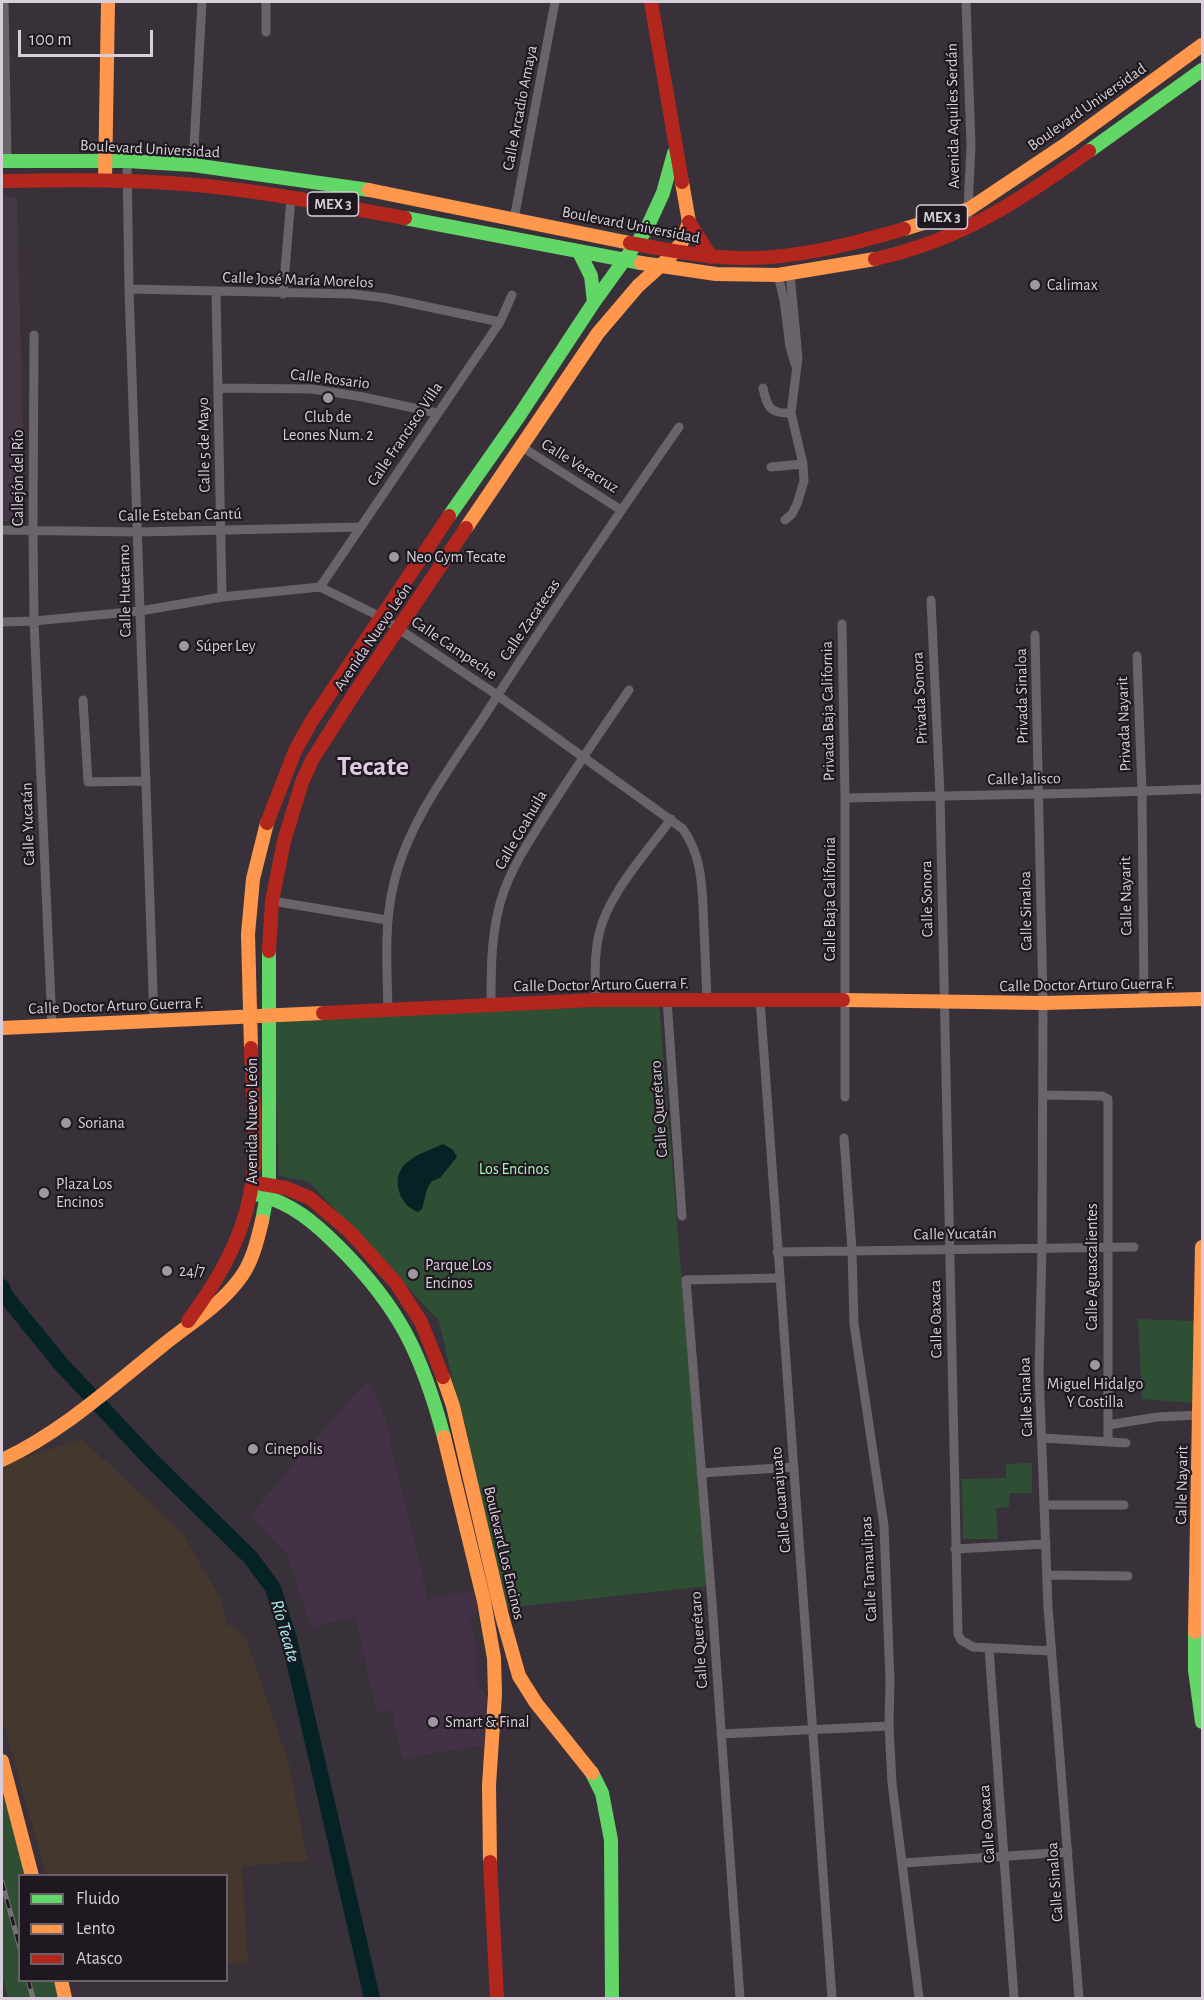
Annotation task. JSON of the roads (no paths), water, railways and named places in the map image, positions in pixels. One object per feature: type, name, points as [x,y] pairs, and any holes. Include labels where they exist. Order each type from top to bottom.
[{"type":"main road","points":[[105,180],[108,2]]},
{"type":"main road","points":[[651,2],[689,222],[711,257]]},
{"type":"main road","name":"Boulevard Universidad","points":[[4,161],[128,161],[193,165],[366,189],[675,252],[711,257],[769,257],[849,244],[969,209],[1069,142],[1203,45]]},
{"type":"main road","name":"Boulevard Universidad","points":[[2,181],[128,180],[206,186],[330,204],[625,261],[716,274],[784,275],[907,252],[967,229],[1047,181],[1203,70]]},
{"type":"main road","name":"Avenida Nuevo León","points":[[179,1332],[210,1291],[225,1266],[240,1228],[251,1188],[253,1129],[249,1017],[250,902],[259,850],[267,823],[295,751],[311,722],[381,617],[594,302],[636,244],[656,210],[675,146]]},
{"type":"main road","points":[[330,204],[356,202],[364,196],[366,189]]},
{"type":"main road","points":[[675,252],[685,237],[689,222]]},
{"type":"main road","points":[[579,252],[592,273],[594,302]]},
{"type":"main road","name":"Avenida Nuevo León","points":[[179,1332],[215,1306],[240,1279],[251,1259],[258,1239],[269,1190],[268,942],[272,902],[284,841],[302,782],[318,750],[398,628],[598,333],[628,296],[675,252]]},
{"type":"main road","name":"Calle Doctor Arturo Guerra F.","points":[[2,1028],[596,1000],[760,999],[1043,1003],[1203,999]]},
{"type":"main road","name":"Boulevard Los Encinos","points":[[251,1188],[299,1193],[321,1206],[350,1232],[396,1283],[421,1322],[445,1380],[502,1616],[519,1676],[536,1703],[582,1759],[602,1793],[611,1840],[612,1998]]},
{"type":"main road","name":"Boulevard Los Encinos","points":[[269,1190],[309,1217],[349,1257],[391,1307],[404,1326],[424,1370],[443,1432],[494,1656],[489,1834],[497,1998]]},
{"type":"main road","name":"Calle Nayarit","points":[[1203,1247],[1199,1608],[1195,1670],[1203,1722]]},
{"type":"main road","points":[[2,1460],[55,1431],[179,1332]]},
{"type":"main road","points":[[443,1432],[458,1429]]},
{"type":"main road","points":[[2,1761],[32,1874]]},
{"type":"main road","points":[[61,1982],[65,1998]]},
{"type":"street","points":[[4,2],[4,161]]},
{"type":"street","points":[[193,165],[202,2]]},
{"type":"street","points":[[266,2],[266,32]]},
{"type":"street","name":"Calle Arcadio Amaya","points":[[514,219],[555,2]]},
{"type":"street","name":"Avenida Aquiles Serdán","points":[[966,2],[971,146],[967,229]]},
{"type":"street","name":"Calle Huetamo","points":[[128,161],[129,289],[144,781],[154,1020]]},
{"type":"street","points":[[283,294],[291,198]]},
{"type":"street","points":[[784,275],[784,300],[790,347],[797,369],[791,413],[803,465],[804,481],[792,514],[785,520]]},
{"type":"street","name":"Calle José María Morelos","points":[[129,289],[352,294],[386,298],[500,322]]},
{"type":"street","name":"Calle 5 de Mayo","points":[[216,292],[222,597]]},
{"type":"street","name":"Calle Francisco Villa","points":[[320,587],[500,322],[512,295]]},
{"type":"street","name":"Callejón del Río","points":[[34,336],[34,621]]},
{"type":"street","name":"Calle Rosario","points":[[218,388],[312,389],[437,413]]},
{"type":"street","points":[[764,388],[765,398],[771,409],[780,413],[791,413]]},
{"type":"street","name":"Calle Zacatecas","points":[[388,1009],[387,920],[393,886],[401,860],[419,818],[497,695],[679,427]]},
{"type":"street","name":"Calle Veracruz","points":[[522,447],[621,510]]},
{"type":"street","points":[[771,467],[803,465]]},
{"type":"street","name":"Calle Esteban Cantú","points":[[2,530],[138,532],[360,527]]},
{"type":"street","points":[[2,622],[140,611],[222,597],[320,587]]},
{"type":"street","name":"Calle Campeche","points":[[320,587],[381,617],[398,628],[497,695],[683,829],[693,843],[702,883],[707,999]]},
{"type":"street","name":"Privada Sonora","points":[[931,600],[940,795]]},
{"type":"street","name":"Calle Yucatán","points":[[34,621],[52,1025]]},
{"type":"street","name":"Privada Baja California","points":[[842,624],[845,798]]},
{"type":"street","name":"Privada Sinaloa","points":[[1035,635],[1038,793]]},
{"type":"street","name":"Privada Nayarit","points":[[1137,656],[1142,791]]},
{"type":"street","name":"Calle Coahuila","points":[[491,1004],[494,935],[504,892],[520,855],[583,756],[629,690]]},
{"type":"street","points":[[82,700],[88,782],[144,781]]},
{"type":"street","name":"Calle Jalisco","points":[[845,798],[1203,789]]},
{"type":"street","name":"Calle Nayarit","points":[[1142,791],[1144,1001]]},
{"type":"street","name":"Calle Sinaloa","points":[[1038,793],[1043,1003],[1039,1372],[1051,1651],[1078,1998]]},
{"type":"street","name":"Calle Sonora","points":[[940,795],[945,1002]]},
{"type":"street","name":"Calle Baja California","points":[[845,798],[845,1001]]},
{"type":"street","points":[[596,1000],[595,962],[599,933],[624,884],[671,819]]},
{"type":"street","points":[[272,902],[387,920]]},
{"type":"street","name":"Calle Querétaro","points":[[667,999],[682,1216]]},
{"type":"street","name":"Calle Guanajuato","points":[[760,999],[832,1998]]},
{"type":"street","points":[[845,1001],[845,1097]]},
{"type":"street","name":"Calle Oaxaca","points":[[945,1002],[958,1634],[967,1645],[989,1648],[1014,1998]]},
{"type":"street","name":"Calle Aguascalientes","points":[[1043,1095],[1102,1096],[1108,1099],[1106,1247],[1108,1441]]},
{"type":"street","name":"Calle Tamaulipas","points":[[844,1138],[852,1250],[854,1324],[884,1526],[892,1783],[919,1998]]},
{"type":"street","name":"Calle Yucatán","points":[[777,1252],[1134,1247]]},
{"type":"street","name":"Calle Querétaro","points":[[740,1998],[686,1280],[779,1278]]},
{"type":"street","points":[[1108,1425],[1157,1417],[1200,1415]]},
{"type":"street","points":[[1042,1438],[1126,1443]]},
{"type":"street","points":[[701,1473],[793,1467]]},
{"type":"street","points":[[1045,1506],[1124,1505]]},
{"type":"street","points":[[956,1549],[1046,1544]]},
{"type":"street","points":[[1047,1575],[1128,1576]]},
{"type":"street","points":[[989,1648],[1051,1651]]},
{"type":"street","points":[[721,1734],[889,1726]]},
{"type":"street","points":[[903,1863],[1068,1852]]},
{"type":"waterway","name":"Río Tecate","points":[[2,1287],[4,1294],[61,1364],[152,1461],[250,1557],[273,1588],[289,1639],[372,1998]]},
{"type":"railway","points":[[2,1882],[18,1941]]},
{"type":"railway","points":[[29,1982],[33,1998]]},
{"type":"place","name":"Calimax","points":[[1035,285]]},
{"type":"place","name":"Club de Leones Num. 2","points":[[328,398]]},
{"type":"place","name":"Neo Gym Tecate","points":[[394,557]]},
{"type":"place","name":"Súper Ley","points":[[184,646]]},
{"type":"place","name":"Soriana","points":[[66,1123]]},
{"type":"place","name":"Plaza Los Encinos","points":[[44,1193]]},
{"type":"place","name":"24/7","points":[[167,1271]]},
{"type":"place","name":"Parque Los Encinos","points":[[413,1274]]},
{"type":"place","name":"Miguel Hidalgo Y Costilla","points":[[1095,1365]]},
{"type":"place","name":"Cinepolis","points":[[253,1449]]},
{"type":"place","name":"Smart & Final","points":[[433,1722]]},
{"type":"district","name":"Tecate","points":[[373,767]]},
{"type":"park label","name":"Los Encinos","points":[[514,1169]]}]
